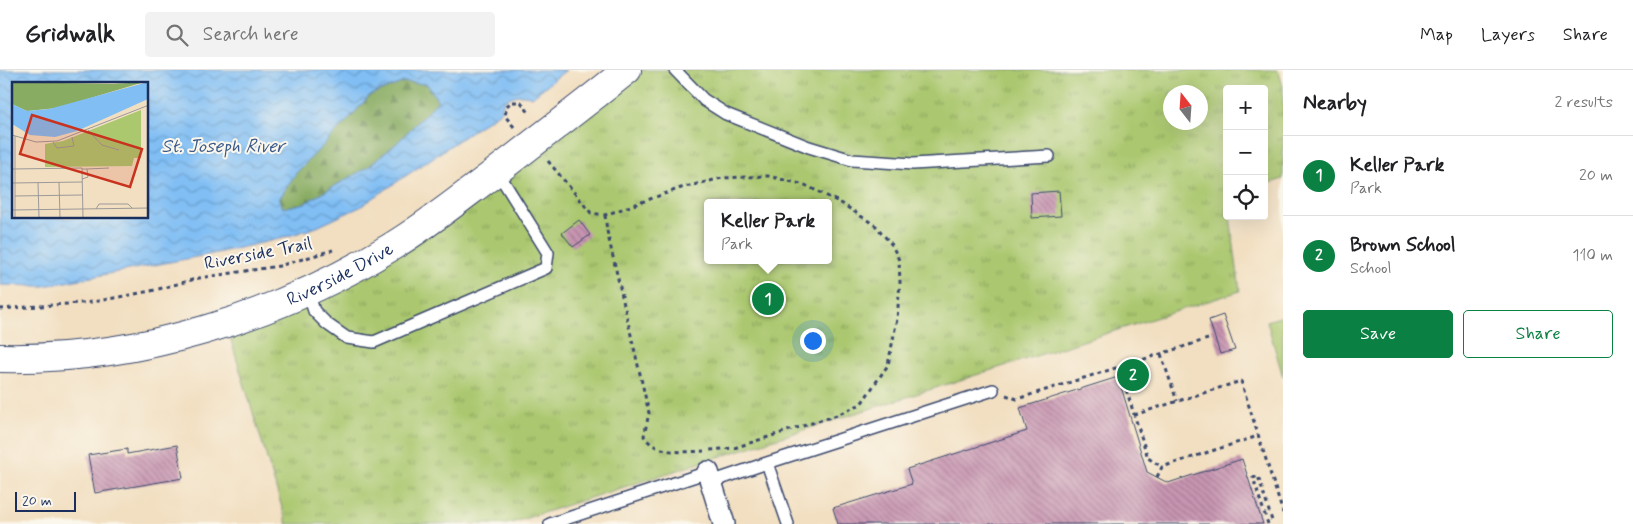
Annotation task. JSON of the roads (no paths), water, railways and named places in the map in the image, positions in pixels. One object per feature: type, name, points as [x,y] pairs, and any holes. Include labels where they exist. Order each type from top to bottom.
[{"type":"street","name":"Riverside Drive","points":[[0,358],[79,355],[141,345],[225,324],[308,292],[353,270],[437,217],[496,171],[522,131],[627,70]]},
{"type":"street","points":[[709,477],[724,524]]},
{"type":"lane","points":[[675,70],[704,100],[726,114],[809,148],[852,160],[912,164],[1049,156]]},
{"type":"lane","points":[[308,292],[314,311],[327,324],[347,338],[374,342],[546,268],[548,253],[496,171]]},
{"type":"lane","points":[[550,524],[709,477],[767,463],[994,390]]},
{"type":"lane","points":[[767,463],[788,524]]},
{"type":"water","name":"St. Joseph River","points":[[0,70],[566,70],[532,97],[518,95],[505,100],[500,112],[360,207],[317,227],[279,239],[212,254],[44,286],[0,285]],"holes":[[[404,82],[427,84],[438,101],[396,144],[368,167],[305,203],[283,208],[279,199],[296,173],[370,95]]]},
{"type":"place","name":"Keller Park","points":[[768,299]]},
{"type":"place","name":"Brown School","points":[[1133,375]]}]
